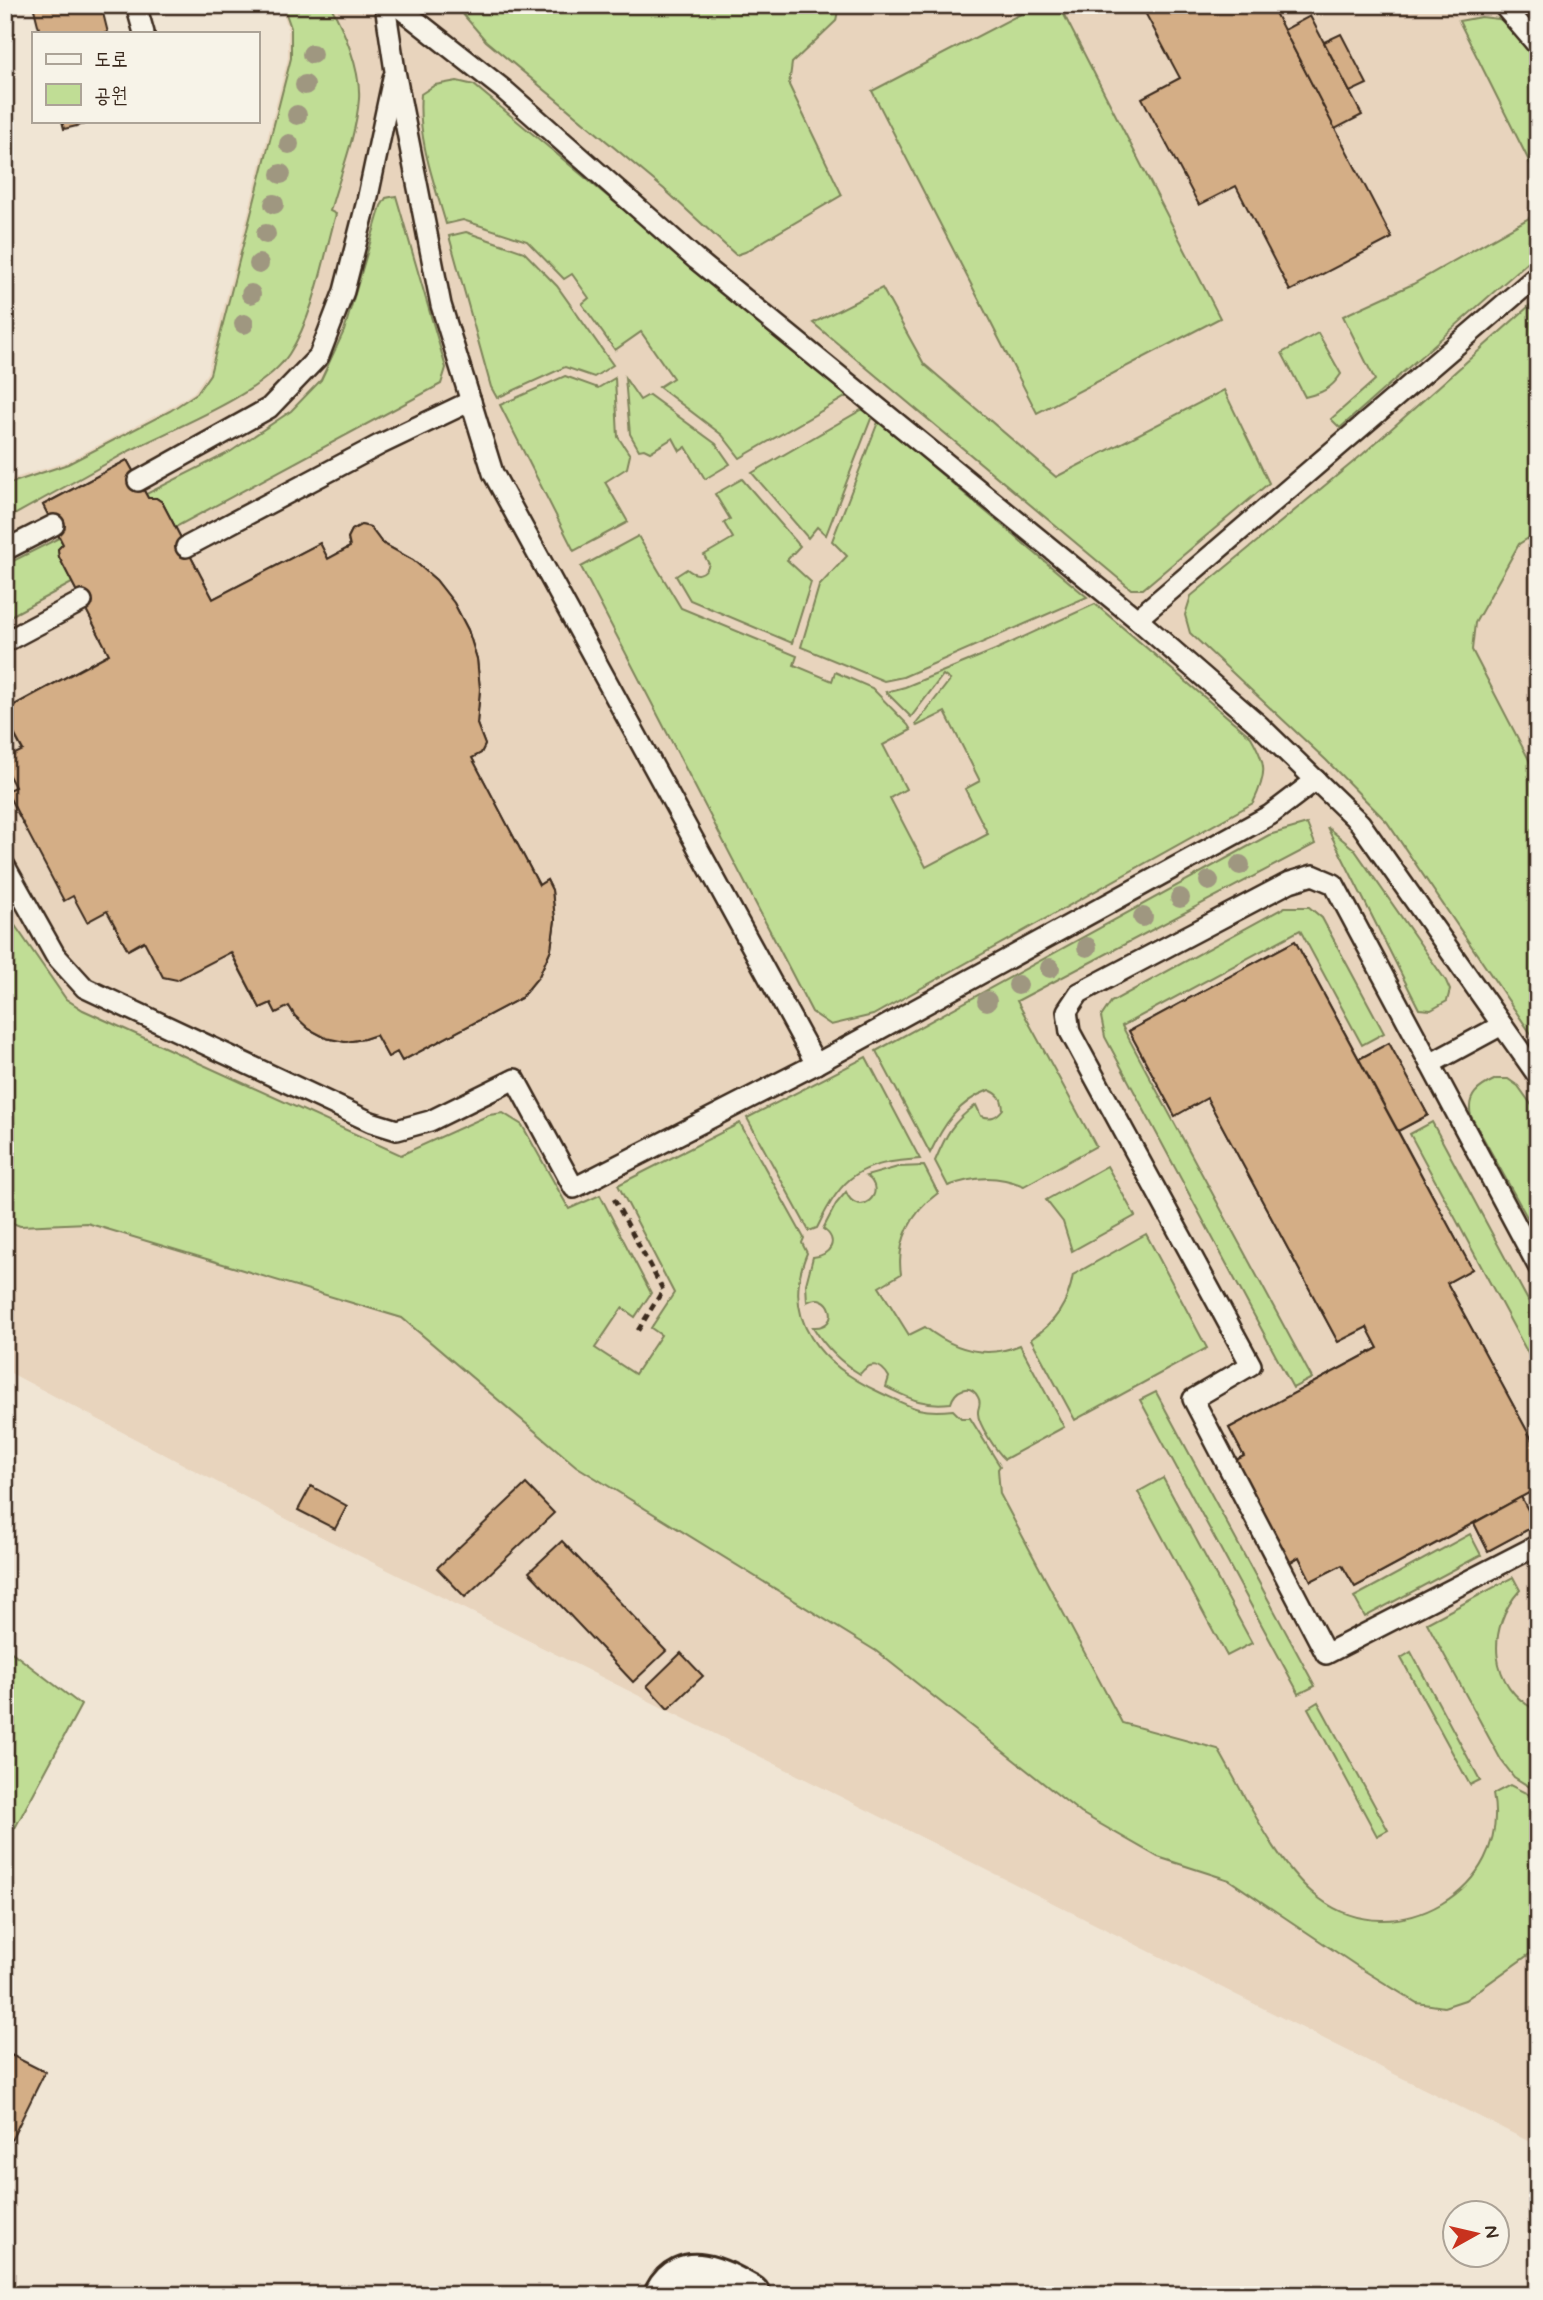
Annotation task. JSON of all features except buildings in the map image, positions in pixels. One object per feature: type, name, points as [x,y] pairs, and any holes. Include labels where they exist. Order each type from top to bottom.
[{"type":"street","points":[[664,2295],[678,2279],[694,2274],[709,2274],[750,2295]]},
{"type":"lane","points":[[136,5],[144,32]]},
{"type":"lane","points":[[385,5],[395,71],[441,305],[493,473],[816,1064]]},
{"type":"lane","points":[[396,5],[503,89],[697,260],[1137,618],[1260,726],[1360,823],[1538,1076]]},
{"type":"lane","points":[[1503,5],[1538,46]]},
{"type":"lane","points":[[138,481],[269,408],[319,356],[344,291],[395,71]]},
{"type":"lane","points":[[1137,618],[1538,275]]},
{"type":"lane","points":[[186,547],[379,445],[471,401]]},
{"type":"lane","points":[[5,550],[54,526]]},
{"type":"lane","points":[[5,642],[82,601]]},
{"type":"lane","points":[[5,866],[55,955],[85,988],[371,1122],[397,1130],[430,1121],[515,1079],[574,1188],[816,1064],[1270,815],[1316,780]]},
{"type":"lane","points":[[1538,1266],[1334,884],[1313,875],[1290,882],[1079,993],[1067,1011],[1070,1032],[1251,1366],[1193,1399],[1326,1654],[1538,1545]]},
{"type":"lane","points":[[1430,1064],[1502,1025]]},
{"type":"path","points":[[601,1174],[663,1290],[637,1332]]},
{"type":"shaded area","points":[[281,5],[1538,5],[1538,2146],[296,1524],[5,1370],[5,481],[66,462],[166,410],[194,392],[207,373],[288,58],[288,29]]},
{"type":"green space","points":[[283,5],[330,5],[351,50],[359,88],[355,127],[330,211],[336,214],[317,286],[298,338],[277,369],[239,396],[131,450],[5,520],[5,485],[68,464],[170,411],[197,393],[210,374],[291,58],[291,28]]},
{"type":"green space","points":[[455,5],[839,5],[836,21],[792,63],[789,85],[842,195],[736,255],[664,189],[486,41]]},
{"type":"green space","points":[[1038,5],[1059,5],[1220,318],[1037,413],[872,91]]},
{"type":"green space","points":[[1481,17],[1499,19],[1509,25],[1538,61],[1538,179],[1459,21]]},
{"type":"green space","points":[[457,81],[474,85],[847,396],[740,458],[722,435],[659,387],[673,378],[641,332],[615,350],[582,304],[589,298],[572,274],[564,279],[527,241],[463,220],[446,224],[424,143],[421,94],[435,85]]},
{"type":"green space","points":[[396,196],[446,368],[441,384],[5,619],[5,565],[230,452],[291,411],[321,380],[344,331],[381,206],[386,198]]},
{"type":"green space","points":[[1538,213],[1538,253],[1340,428],[1331,419],[1375,380],[1343,316],[1413,284]]},
{"type":"green space","points":[[466,232],[524,252],[557,286],[613,365],[594,377],[565,367],[497,398],[491,387],[449,236]]},
{"type":"green space","points":[[882,288],[924,364],[1056,477],[1224,390],[1269,483],[1143,589],[1131,589],[813,323]]},
{"type":"green space","points":[[1538,298],[1538,532],[1519,544],[1475,623],[1472,650],[1538,777],[1538,1044],[1387,822],[1326,760],[1190,633],[1185,615],[1191,596],[1363,454]]},
{"type":"green space","points":[[1318,333],[1341,374],[1326,390],[1305,397],[1282,353]]},
{"type":"green space","points":[[565,376],[598,388],[615,378],[618,437],[630,455],[627,468],[605,482],[628,522],[574,551],[500,405]]},
{"type":"green space","points":[[625,378],[640,400],[649,395],[716,444],[730,464],[705,479],[686,447],[680,451],[673,438],[650,452],[639,450],[630,434]]},
{"type":"green space","points":[[863,409],[872,416],[826,535],[817,527],[808,538],[752,473]]},
{"type":"green space","points":[[878,422],[1087,597],[903,677],[884,681],[801,647],[819,586],[847,556],[832,541]]},
{"type":"green space","points":[[742,479],[800,546],[787,560],[811,582],[792,643],[690,600],[676,576],[687,569],[697,574],[703,573],[709,564],[704,555],[733,538],[724,523],[730,519],[715,494]]},
{"type":"green space","points":[[638,536],[681,608],[797,656],[794,665],[832,681],[835,672],[872,688],[908,725],[911,730],[883,745],[906,789],[890,798],[926,867],[988,834],[965,789],[980,781],[945,712],[917,726],[916,724],[950,680],[943,675],[911,717],[886,692],[905,687],[995,650],[1095,604],[1251,737],[1260,755],[1263,770],[1258,793],[1253,803],[873,1015],[831,1025],[812,1012],[581,567]]},
{"type":"green space","points":[[1307,824],[1315,844],[1017,1001],[1096,1146],[1024,1186],[986,1178],[948,1186],[935,1161],[946,1136],[955,1123],[976,1105],[981,1116],[996,1116],[1003,1109],[1001,1099],[989,1090],[969,1101],[947,1123],[930,1153],[876,1051],[1269,835]]},
{"type":"green space","points":[[1327,827],[1354,849],[1446,981],[1450,990],[1447,1001],[1431,1010],[1419,1009]]},
{"type":"green space","points":[[1285,907],[1309,907],[1322,918],[1384,1033],[1362,1045],[1300,930],[1122,1026],[1312,1378],[1293,1388],[1105,1037],[1101,1017],[1111,1002]]},
{"type":"green space","points":[[5,911],[66,999],[83,1010],[401,1155],[489,1115],[503,1113],[522,1125],[569,1209],[600,1195],[651,1293],[635,1317],[622,1308],[595,1348],[635,1374],[661,1335],[651,1328],[674,1293],[618,1185],[740,1123],[804,1238],[802,1243],[807,1253],[800,1277],[798,1299],[811,1338],[824,1355],[841,1369],[881,1393],[916,1408],[932,1411],[953,1410],[961,1418],[970,1418],[1000,1466],[1000,1494],[1122,1723],[1218,1749],[1263,1829],[1290,1869],[1320,1899],[1350,1915],[1381,1920],[1413,1916],[1442,1904],[1466,1884],[1485,1858],[1494,1828],[1493,1794],[1510,1785],[1534,1797],[1538,1800],[1538,1948],[1465,2000],[1444,2007],[1417,2003],[1229,1880],[1158,1857],[1081,1813],[876,1651],[576,1466],[402,1318],[87,1223],[20,1226],[5,1220]]},
{"type":"green space","points":[[866,1057],[920,1159],[882,1164],[856,1175],[845,1183],[836,1195],[817,1228],[809,1231],[747,1118]]},
{"type":"green space","points":[[1496,1079],[1508,1079],[1518,1086],[1538,1114],[1538,1237],[1471,1116],[1472,1097],[1484,1085]]},
{"type":"green space","points":[[1432,1122],[1538,1319],[1538,1372],[1410,1134]]},
{"type":"green space","points":[[924,1166],[938,1193],[921,1209],[908,1228],[901,1250],[901,1274],[879,1287],[909,1335],[925,1327],[958,1346],[982,1352],[994,1352],[1020,1345],[1064,1427],[1005,1459],[984,1430],[979,1417],[980,1403],[975,1392],[963,1389],[951,1403],[932,1403],[910,1398],[886,1387],[889,1377],[879,1366],[868,1367],[860,1374],[846,1364],[834,1354],[813,1327],[822,1326],[831,1316],[827,1304],[822,1300],[807,1302],[806,1284],[813,1257],[824,1254],[831,1247],[831,1238],[823,1229],[836,1204],[846,1192],[851,1200],[858,1204],[870,1200],[875,1189],[873,1182],[866,1176],[898,1167]]},
{"type":"green space","points":[[1107,1166],[1135,1216],[1072,1251],[1063,1222],[1046,1200]]},
{"type":"green space","points":[[1146,1234],[1207,1348],[1075,1420],[1031,1339],[1059,1312],[1068,1295],[1073,1275]]},
{"type":"green space","points":[[1156,1392],[1315,1686],[1299,1694],[1140,1400]]},
{"type":"green space","points":[[1163,1478],[1252,1643],[1227,1656],[1138,1492]]},
{"type":"green space","points":[[1470,1534],[1481,1555],[1365,1617],[1354,1597]]},
{"type":"green space","points":[[1513,1577],[1520,1590],[1501,1622],[1498,1656],[1501,1672],[1509,1687],[1521,1700],[1538,1711],[1536,1791],[1514,1777],[1501,1760],[1427,1623]]},
{"type":"green space","points":[[5,1647],[81,1705],[15,1828],[5,1832]]},
{"type":"green space","points":[[1411,1652],[1480,1780],[1470,1785],[1401,1658]]},
{"type":"green space","points":[[1318,1702],[1388,1830],[1377,1836],[1308,1708]]}]
